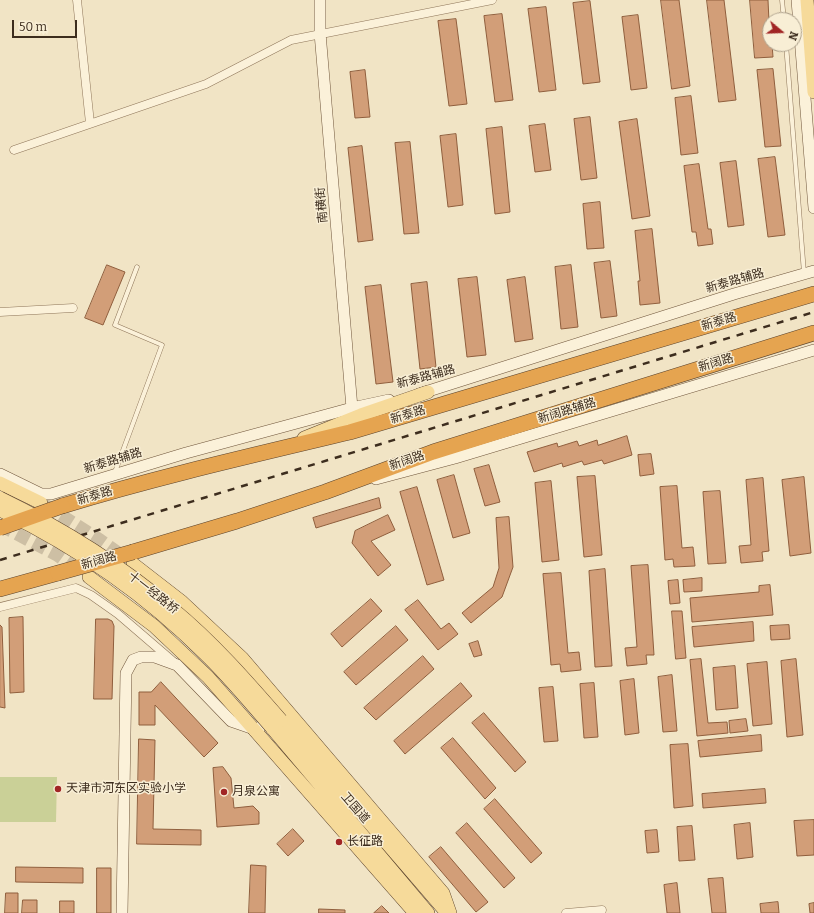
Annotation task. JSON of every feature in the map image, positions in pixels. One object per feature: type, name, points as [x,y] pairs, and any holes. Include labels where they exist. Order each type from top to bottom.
[{"type":"highway","name":"新泰路","points":[[0,528],[62,506],[108,492],[350,432],[814,294]]},
{"type":"highway","name":"新阔路","points":[[0,589],[58,573],[133,558],[325,492],[433,452],[814,333]]},
{"type":"main road","points":[[807,0],[814,92]]},
{"type":"main road","points":[[273,450],[361,415],[428,392]]},
{"type":"main road","points":[[0,483],[41,499]]},
{"type":"main road","name":"十一经路桥","points":[[0,498],[82,542],[174,609],[219,652],[276,724]]},
{"type":"main road","name":"十一经路桥","points":[[0,510],[69,548],[109,574],[166,618],[191,640],[276,724]]},
{"type":"main road","points":[[133,558],[162,586],[218,634],[284,706],[443,893],[449,913]]},
{"type":"main road","points":[[89,577],[119,598],[176,646],[208,677],[257,730],[295,778],[425,908]]},
{"type":"main road","name":"卫国道","points":[[276,724],[425,908],[449,913]]},
{"type":"street","points":[[77,0],[90,123]]},
{"type":"street","name":"南横街","points":[[320,0],[320,33],[352,408]]},
{"type":"street","points":[[14,150],[206,84],[291,40],[320,33],[492,0]]},
{"type":"street","points":[[797,0],[814,208]]},
{"type":"street","name":"新泰路辅路","points":[[41,499],[51,494],[115,473],[352,408],[428,392],[734,294],[809,272]]},
{"type":"street","points":[[0,312],[73,308]]},
{"type":"street","name":"新阔路辅路","points":[[325,492],[462,456],[814,350]]},
{"type":"street","points":[[0,474],[41,499]]},
{"type":"street","points":[[0,607],[76,588],[91,595],[118,614],[177,665],[231,721],[257,730],[284,706]]},
{"type":"street","points":[[122,913],[126,673],[133,660],[141,657],[155,657],[177,665]]},
{"type":"street","points":[[566,913],[602,910]]},
{"type":"lane","points":[[782,0],[783,12]]},
{"type":"lane","points":[[787,52],[809,272]]},
{"type":"lane","points":[[115,473],[162,345],[115,325],[137,267]]},
{"type":"green space","points":[[0,777],[57,777],[56,822],[0,822]]},
{"type":"building","points":[[661,0],[679,0],[690,86],[672,89]]},
{"type":"building","points":[[707,0],[724,0],[736,100],[719,102]]},
{"type":"building","points":[[750,0],[768,0],[769,12],[762,12],[762,52],[773,52],[773,57],[755,58]]},
{"type":"building","points":[[590,1],[600,82],[583,84],[573,3]]},
{"type":"building","points":[[546,7],[556,90],[539,92],[528,9]]},
{"type":"building","points":[[502,14],[513,100],[495,102],[484,16]]},
{"type":"building","points":[[638,15],[647,88],[631,90],[622,17]]},
{"type":"building","points":[[456,19],[467,104],[449,106],[438,21]]},
{"type":"building","points":[[773,69],[781,146],[765,147],[757,70]]},
{"type":"building","points":[[365,70],[370,117],[355,118],[350,72]]},
{"type":"building","points":[[691,96],[698,153],[681,155],[675,98]]},
{"type":"building","points":[[590,117],[597,178],[581,180],[574,119]]},
{"type":"building","points":[[637,119],[650,216],[632,219],[619,122]]},
{"type":"building","points":[[545,124],[551,170],[535,172],[529,126]]},
{"type":"building","points":[[502,127],[510,212],[495,214],[486,129]]},
{"type":"building","points":[[456,134],[463,205],[448,207],[440,136]]},
{"type":"building","points":[[410,142],[419,233],[404,234],[395,143]]},
{"type":"building","points":[[362,146],[373,240],[358,242],[348,148]]},
{"type":"building","points":[[775,157],[785,235],[768,237],[758,159]]},
{"type":"building","points":[[736,161],[744,225],[728,227],[720,163]]},
{"type":"building","points":[[699,164],[708,229],[711,229],[713,244],[698,246],[696,232],[692,232],[684,166]]},
{"type":"building","points":[[600,202],[604,248],[587,249],[583,204]]},
{"type":"building","points":[[652,229],[660,303],[640,305],[638,281],[640,281],[635,231]]},
{"type":"building","points":[[610,261],[617,316],[601,318],[594,263]]},
{"type":"building","points":[[107,265],[125,272],[103,325],[85,318]]},
{"type":"building","points":[[571,265],[578,327],[561,329],[555,267]]},
{"type":"building","points":[[477,277],[486,355],[467,357],[458,279]]},
{"type":"building","points":[[525,277],[533,339],[515,342],[507,280]]},
{"type":"building","points":[[427,282],[436,367],[420,369],[411,284]]},
{"type":"building","points":[[381,285],[393,382],[376,384],[365,287]]},
{"type":"building","points":[[627,436],[632,455],[604,464],[602,460],[584,465],[582,461],[563,467],[562,463],[534,472],[527,452],[557,443],[558,447],[577,441],[579,446],[597,440],[598,445]]},
{"type":"building","points":[[651,454],[654,474],[640,476],[638,455]]},
{"type":"building","points":[[489,465],[500,502],[485,506],[474,469]]},
{"type":"building","points":[[454,475],[470,533],[453,538],[437,480]]},
{"type":"building","points":[[595,476],[602,555],[584,557],[577,477]]},
{"type":"building","points":[[804,477],[811,553],[790,556],[782,480]]},
{"type":"building","points":[[763,478],[769,551],[762,552],[763,561],[741,563],[739,546],[751,545],[746,480]]},
{"type":"building","points":[[551,481],[559,560],[542,562],[535,483]]},
{"type":"building","points":[[677,486],[682,548],[693,547],[695,566],[674,567],[673,559],[665,560],[660,487]]},
{"type":"building","points":[[417,487],[444,580],[427,585],[400,492]]},
{"type":"building","points":[[720,491],[726,563],[708,564],[703,492]]},
{"type":"building","points":[[379,498],[381,508],[316,528],[313,518]]},
{"type":"building","points":[[388,515],[395,530],[371,541],[391,565],[378,576],[352,543],[355,531]]},
{"type":"building","points":[[509,517],[513,567],[502,597],[471,623],[462,613],[493,587],[499,568],[496,518]]},
{"type":"building","points":[[648,565],[654,655],[646,655],[647,664],[627,666],[625,648],[637,647],[631,566]]},
{"type":"building","points":[[605,569],[612,666],[595,667],[589,571]]},
{"type":"building","points":[[561,573],[568,653],[579,652],[581,670],[561,672],[560,664],[551,665],[543,574]]},
{"type":"building","points":[[702,578],[702,591],[684,592],[683,580]]},
{"type":"building","points":[[678,580],[680,603],[670,604],[668,581]]},
{"type":"building","points":[[770,585],[773,615],[692,622],[690,598],[759,592],[759,586]]},
{"type":"building","points":[[371,599],[382,611],[342,647],[331,634]]},
{"type":"building","points":[[418,600],[441,629],[449,623],[458,634],[438,650],[405,610]]},
{"type":"building","points":[[672,611],[682,611],[686,658],[676,659]]},
{"type":"building","points":[[23,617],[24,692],[10,693],[9,618]]},
{"type":"building","points":[[96,619],[108,619],[112,621],[114,626],[112,699],[94,699]]},
{"type":"building","points":[[753,622],[754,641],[694,647],[692,627]]},
{"type":"building","points":[[0,625],[2,627],[5,708],[0,707]]},
{"type":"building","points":[[789,625],[790,639],[771,640],[770,626]]},
{"type":"building","points":[[396,626],[408,640],[356,685],[344,672]]},
{"type":"building","points":[[478,641],[482,655],[474,657],[469,644]]},
{"type":"building","points":[[423,656],[434,669],[376,720],[364,708]]},
{"type":"building","points":[[701,659],[708,723],[727,722],[728,733],[697,736],[690,660]]},
{"type":"building","points":[[796,659],[803,735],[787,737],[781,661]]},
{"type":"building","points":[[767,662],[772,724],[753,726],[747,664]]},
{"type":"building","points":[[735,666],[738,708],[716,710],[713,668]]},
{"type":"building","points":[[672,675],[677,731],[663,732],[658,677]]},
{"type":"building","points":[[634,679],[639,733],[625,735],[620,681]]},
{"type":"building","points":[[161,682],[218,743],[204,757],[155,705],[155,725],[139,725],[139,692],[151,692]]},
{"type":"building","points":[[461,683],[472,696],[405,754],[394,741]]},
{"type":"building","points":[[594,683],[598,737],[584,738],[580,684]]},
{"type":"building","points":[[553,687],[558,741],[544,742],[539,688]]},
{"type":"building","points":[[484,713],[526,762],[515,772],[472,723]]},
{"type":"building","points":[[746,719],[748,731],[730,733],[729,721]]},
{"type":"building","points":[[761,735],[762,751],[700,757],[698,741]]},
{"type":"building","points":[[453,738],[496,788],[485,799],[441,748]]},
{"type":"building","points":[[139,739],[155,740],[153,829],[201,830],[201,845],[137,844]]},
{"type":"building","points":[[688,744],[693,806],[674,808],[670,745]]},
{"type":"building","name":"月泉公寓","points":[[223,767],[231,778],[234,808],[253,806],[259,812],[259,824],[217,827],[213,768]]},
{"type":"building","points":[[765,789],[766,803],[703,808],[702,794]]},
{"type":"building","points":[[495,799],[542,853],[531,863],[484,809]]},
{"type":"building","points":[[814,820],[814,855],[797,856],[794,821]]},
{"type":"building","points":[[467,823],[515,878],[504,888],[456,833]]},
{"type":"building","points":[[750,823],[753,857],[737,859],[734,825]]},
{"type":"building","points":[[692,826],[695,860],[679,861],[677,827]]},
{"type":"building","points":[[293,829],[304,841],[288,856],[277,844]]},
{"type":"building","points":[[657,830],[659,852],[647,853],[645,831]]},
{"type":"building","points":[[441,847],[488,902],[476,912],[429,857]]},
{"type":"building","points":[[251,865],[266,866],[265,913],[249,913]]},
{"type":"building","points":[[16,867],[83,868],[83,883],[16,882]]},
{"type":"building","points":[[97,868],[111,868],[111,913],[97,913]]},
{"type":"building","points":[[723,878],[726,913],[712,913],[708,879]]},
{"type":"building","points":[[677,883],[680,913],[667,913],[664,885]]},
{"type":"building","points":[[6,893],[18,893],[18,913],[5,913]]},
{"type":"building","points":[[23,900],[37,900],[37,913],[22,913]]},
{"type":"building","points":[[60,901],[74,901],[74,913],[60,913]]},
{"type":"building","points":[[778,902],[779,913],[761,913],[760,904]]},
{"type":"building","points":[[814,903],[814,913],[810,913],[809,904]]},
{"type":"building","points":[[382,906],[389,913],[374,913]]},
{"type":"building","points":[[319,909],[345,910],[345,913],[319,913]]},
{"type":"tunnel","points":[[45,505],[127,559]]},
{"type":"tunnel","points":[[0,525],[57,555],[81,572]]},
{"type":"railway","points":[[0,560],[814,312]]},
{"type":"place","name":"天津市河东区实验小学","points":[[58,789]]},
{"type":"place","name":"月泉公寓","points":[[224,792]]},
{"type":"place","name":"长征路","points":[[339,842]]}]
